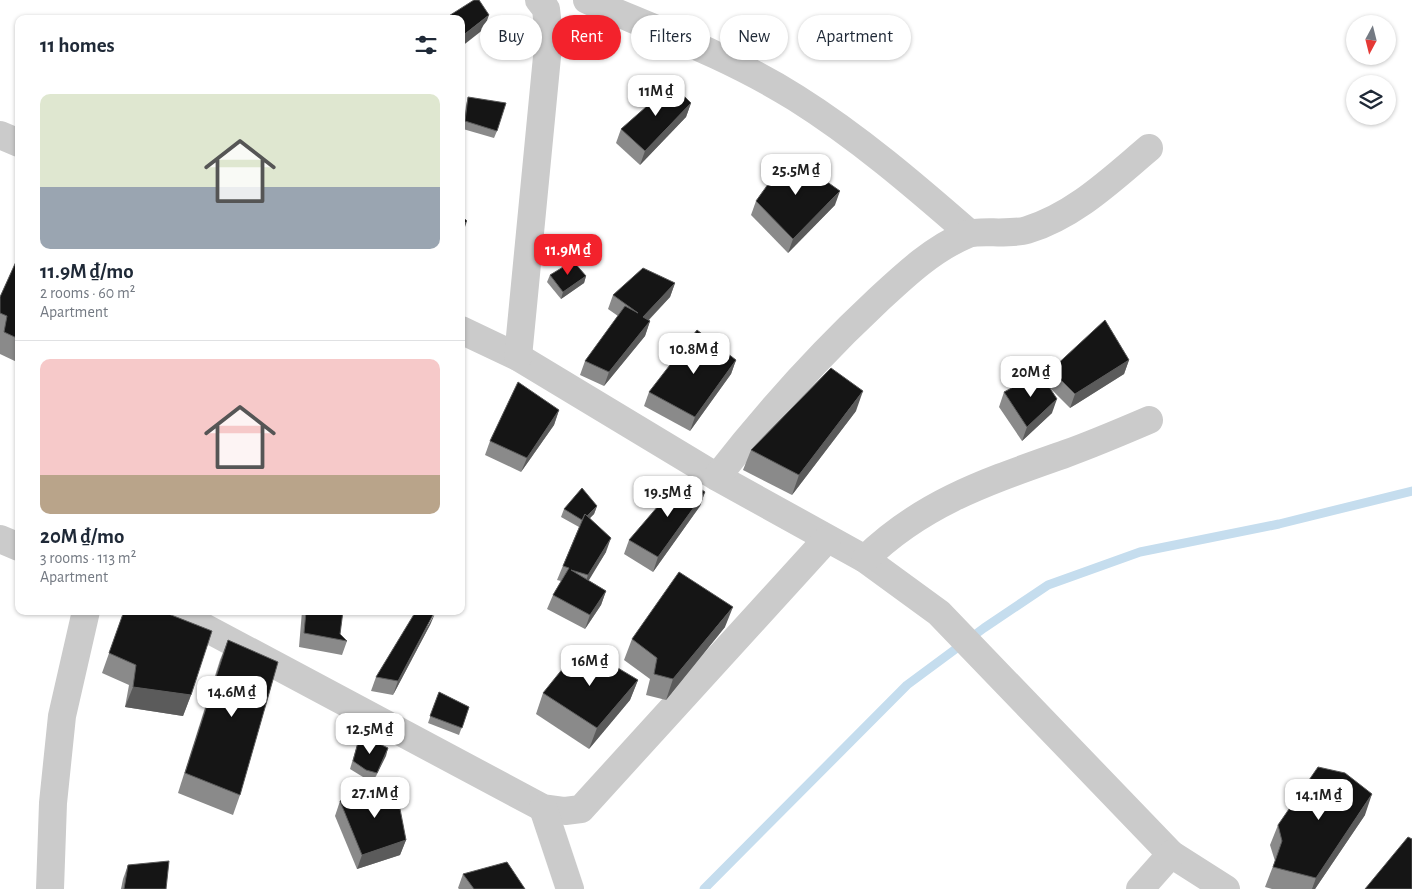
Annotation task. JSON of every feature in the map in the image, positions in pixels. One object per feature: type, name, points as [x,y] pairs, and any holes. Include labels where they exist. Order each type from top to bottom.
[{"type":"street","points":[[586,0],[741,67],[796,98],[882,158],[969,233]]},
{"type":"street","points":[[518,357],[549,36],[548,20],[541,2]]},
{"type":"street","points":[[0,135],[15,141]]},
{"type":"street","points":[[717,477],[764,417],[836,339],[916,266],[969,233],[997,234],[1026,231],[1062,217],[1149,148]]},
{"type":"street","points":[[465,332],[518,357],[717,477],[864,559],[939,613],[1171,854],[1226,889]]},
{"type":"street","points":[[864,559],[887,537],[940,503],[976,486],[1089,445],[1150,420]]},
{"type":"street","points":[[0,539],[15,545]]},
{"type":"street","points":[[181,615],[543,808],[565,812],[581,808],[827,539]]},
{"type":"street","points":[[50,889],[53,803],[61,724],[85,615]]},
{"type":"street","points":[[543,808],[570,889]]},
{"type":"street","points":[[1140,889],[1171,854]]},
{"type":"building","points":[[474,0],[479,0],[489,15],[480,15],[480,22],[465,34],[465,15],[450,15]]},
{"type":"building","points":[[672,84],[691,103],[645,151],[621,129]]},
{"type":"building","points":[[468,97],[506,103],[497,131],[465,121]]},
{"type":"building","points":[[789,155],[840,191],[793,239],[756,201]]},
{"type":"building","points":[[573,261],[586,276],[563,292],[550,275]]},
{"type":"building","points":[[15,264],[15,337],[4,332],[7,316],[0,313],[0,297]]},
{"type":"building","points":[[643,268],[675,283],[643,317],[650,321],[609,372],[585,361],[625,306],[638,313],[613,295]]},
{"type":"building","points":[[1105,320],[1129,360],[1075,394],[1051,370]]},
{"type":"building","points":[[697,330],[736,360],[695,417],[649,392]]},
{"type":"building","points":[[831,368],[863,391],[799,475],[751,450]]},
{"type":"building","points":[[1040,373],[1057,399],[1027,427],[1004,392]]},
{"type":"building","points":[[518,382],[559,410],[527,458],[490,441]]},
{"type":"building","points":[[683,477],[705,492],[658,557],[629,540]]},
{"type":"building","points":[[582,488],[597,506],[587,516],[585,514],[582,520],[564,509]]},
{"type":"building","points":[[585,514],[611,538],[588,575],[571,570],[606,591],[590,615],[553,595],[569,568],[563,566]]},
{"type":"building","points":[[679,572],[733,607],[673,679],[654,674],[657,658],[632,639]]},
{"type":"building","points":[[123,615],[171,615],[212,631],[191,695],[133,687],[136,665],[109,653]]},
{"type":"building","points":[[306,615],[342,615],[340,634],[347,641],[304,633]]},
{"type":"building","points":[[414,615],[433,615],[398,681],[376,677]]},
{"type":"building","points":[[228,640],[278,662],[240,795],[185,773]]},
{"type":"building","points":[[581,646],[638,680],[597,728],[543,693]]},
{"type":"building","points":[[439,692],[469,707],[462,728],[430,716]]},
{"type":"building","points":[[360,735],[388,748],[377,773],[366,770],[353,761]]},
{"type":"building","points":[[1318,767],[1345,773],[1372,794],[1316,878],[1273,867],[1282,841],[1278,825]]},
{"type":"building","points":[[395,783],[406,840],[362,855],[340,801]]},
{"type":"building","points":[[1408,837],[1412,839],[1412,889],[1365,889]]},
{"type":"building","points":[[169,861],[166,889],[124,889],[128,865]]},
{"type":"building","points":[[507,862],[525,889],[474,889],[463,874]]},
{"type":"waterway","points":[[704,889],[907,685],[984,628],[1048,585],[1140,552],[1279,524],[1412,491]]}]
